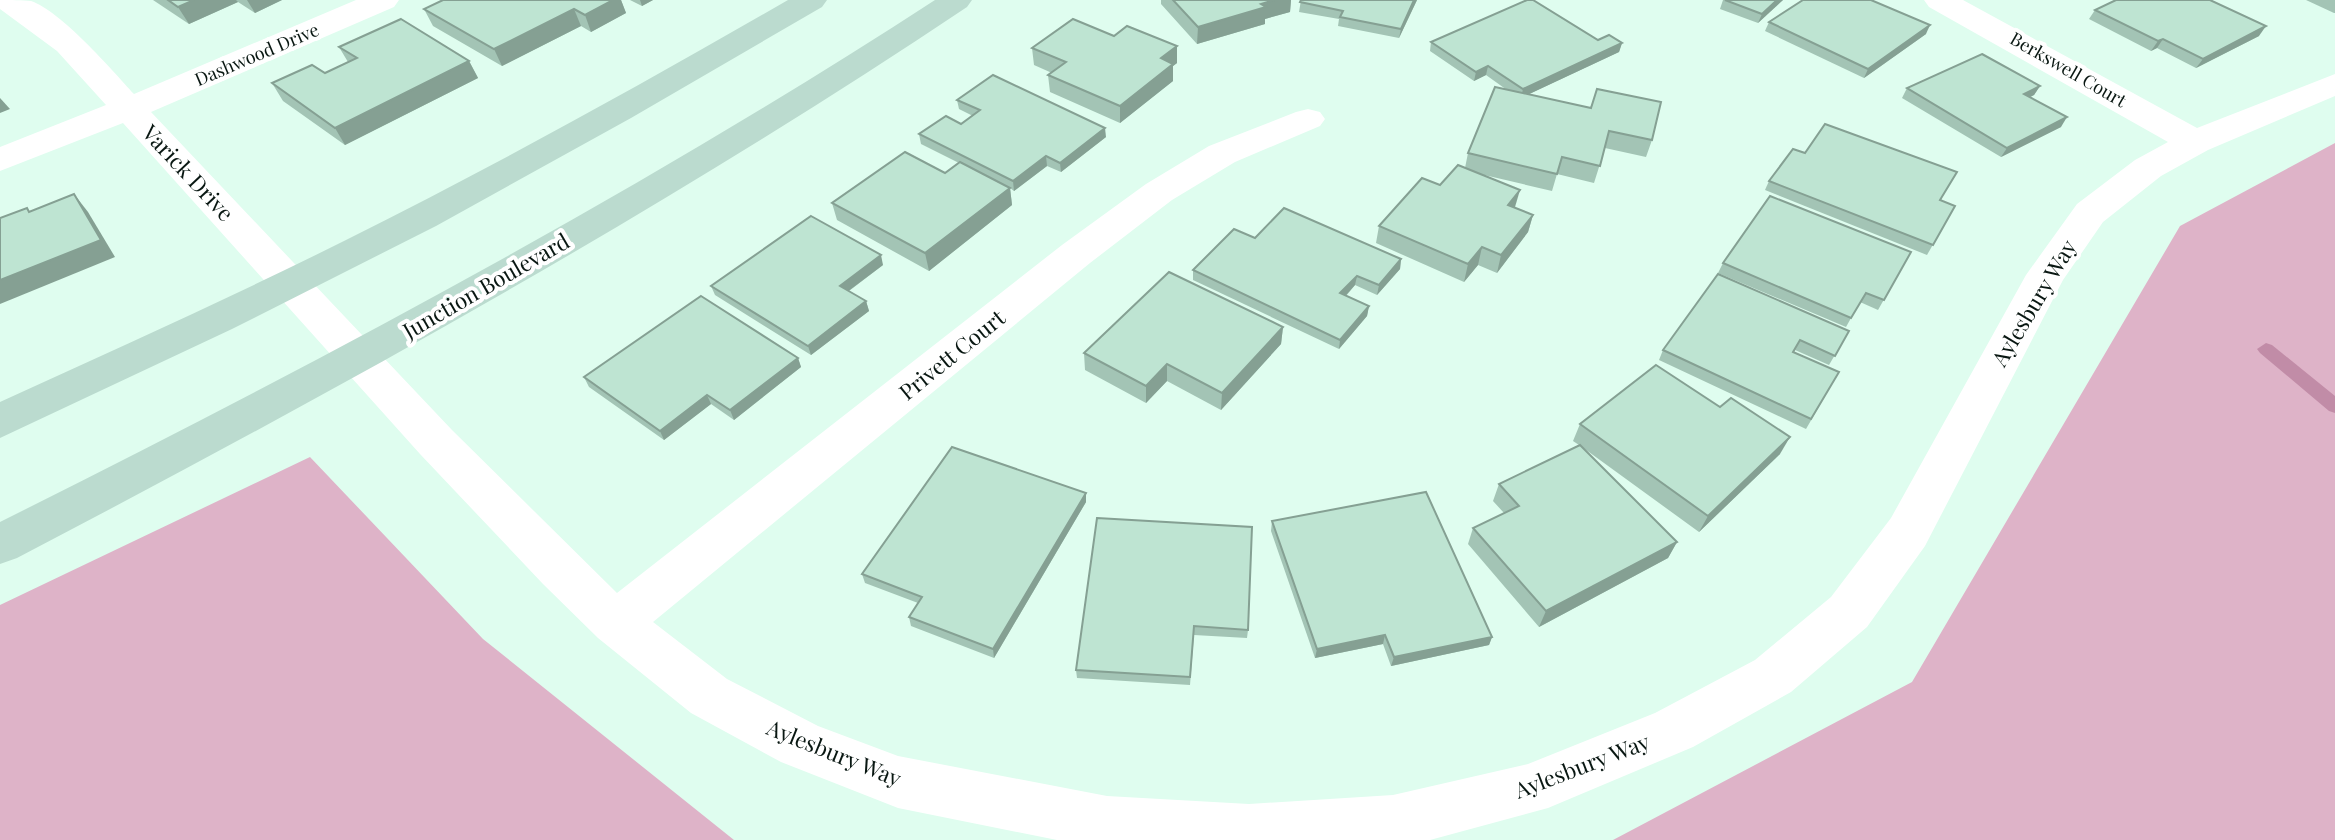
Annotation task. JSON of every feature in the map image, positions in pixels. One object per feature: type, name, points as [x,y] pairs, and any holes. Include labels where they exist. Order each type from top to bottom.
[{"type":"main road","points":[[0,421],[291,284],[494,179],[678,78],[811,0]]},
{"type":"main road","name":"Junction Boulevard","points":[[0,544],[360,358],[770,119],[956,0]]},
{"type":"street","name":"Varick Drive","points":[[7,0],[30,13],[69,44],[360,358]]},
{"type":"street","name":"Dashwood Drive","points":[[0,160],[383,0]]},
{"type":"street","name":"Berkswell Court","points":[[1940,0],[2195,142]]},
{"type":"street","name":"Aylesbury Way","points":[[360,358],[436,442],[616,623],[709,696],[800,744],[898,782],[1092,820],[1249,831],[1379,823],[1529,790],[1674,730],[1773,676],[1849,612],[1908,532],[2046,275],[2090,213],[2148,168],[2195,142],[2335,84]]},
{"type":"street","name":"Privett Court","points":[[616,623],[1076,254],[1159,192],[1222,154],[1308,119]]},
{"type":"shaded area","points":[[2335,143],[2335,840],[1613,840],[1912,682],[2180,226]]},
{"type":"shaded area","points":[[310,457],[483,639],[734,840],[0,840],[0,605]]},
{"type":"building","points":[[168,0],[194,0],[178,7]]},
{"type":"building","points":[[443,0],[613,0],[585,15],[574,9],[494,49],[424,9]]},
{"type":"building","points":[[1173,0],[1274,0],[1261,4],[1266,7],[1198,27]]},
{"type":"building","points":[[1301,0],[1414,0],[1401,29],[1340,17],[1343,11]]},
{"type":"building","points":[[1533,0],[1598,40],[1609,35],[1622,43],[1523,89],[1488,66],[1476,72],[1431,42]]},
{"type":"building","points":[[1725,0],[1777,0],[1762,14]]},
{"type":"building","points":[[1803,0],[1871,0],[1930,25],[1868,69],[1769,22]]},
{"type":"building","points":[[2116,0],[2210,0],[2266,26],[2203,59],[2095,10]]},
{"type":"building","points":[[401,19],[469,61],[335,128],[272,83],[312,65],[325,73],[357,58],[339,47]]},
{"type":"building","points":[[1073,19],[1114,36],[1127,26],[1177,46],[1161,58],[1173,64],[1120,106],[1048,75],[1066,62],[1032,48]]},
{"type":"building","points":[[1982,54],[2040,86],[2024,94],[2067,117],[2007,148],[1907,88]]},
{"type":"building","points":[[993,75],[1105,128],[1060,163],[1046,156],[1013,181],[919,134],[946,116],[961,124],[980,110],[957,100]]},
{"type":"building","points":[[1495,87],[1591,108],[1597,89],[1661,102],[1652,140],[1609,131],[1600,166],[1562,157],[1557,174],[1468,153]]},
{"type":"building","points":[[1825,124],[1957,172],[1940,200],[1955,206],[1933,245],[1769,181],[1793,149],[1805,153]]},
{"type":"building","points":[[905,152],[945,173],[960,162],[1010,188],[925,253],[832,203]]},
{"type":"building","points":[[1458,165],[1520,190],[1508,205],[1533,215],[1501,255],[1482,247],[1468,264],[1379,226],[1422,178],[1440,185]]},
{"type":"building","points":[[74,194],[101,240],[0,280],[0,218],[27,208],[29,212]]},
{"type":"building","points":[[1770,196],[1911,252],[1884,300],[1866,293],[1851,318],[1723,263]]},
{"type":"building","points":[[1284,208],[1401,259],[1379,285],[1357,276],[1340,293],[1369,306],[1340,340],[1193,270],[1234,229],[1255,238]]},
{"type":"building","points":[[811,216],[881,255],[840,286],[866,301],[808,346],[711,286]]},
{"type":"building","points":[[1169,272],[1283,327],[1222,393],[1167,364],[1146,386],[1084,353]]},
{"type":"building","points":[[1718,274],[1849,331],[1835,356],[1800,340],[1793,352],[1839,372],[1811,419],[1663,350]]},
{"type":"building","points":[[701,296],[798,358],[730,410],[707,395],[660,431],[584,377]]},
{"type":"building","points":[[1656,365],[1720,407],[1731,398],[1790,437],[1708,516],[1580,424]]},
{"type":"building","points":[[1580,445],[1677,542],[1546,611],[1473,528],[1519,506],[1499,484]]},
{"type":"building","points":[[952,447],[1086,493],[993,649],[909,617],[922,597],[862,574]]},
{"type":"building","points":[[1426,492],[1492,637],[1394,657],[1385,635],[1317,649],[1272,521]]},
{"type":"building","points":[[1097,518],[1252,527],[1248,630],[1194,626],[1190,677],[1076,670]]},
{"type":"waterway","points":[[2266,349],[2335,406]]}]
